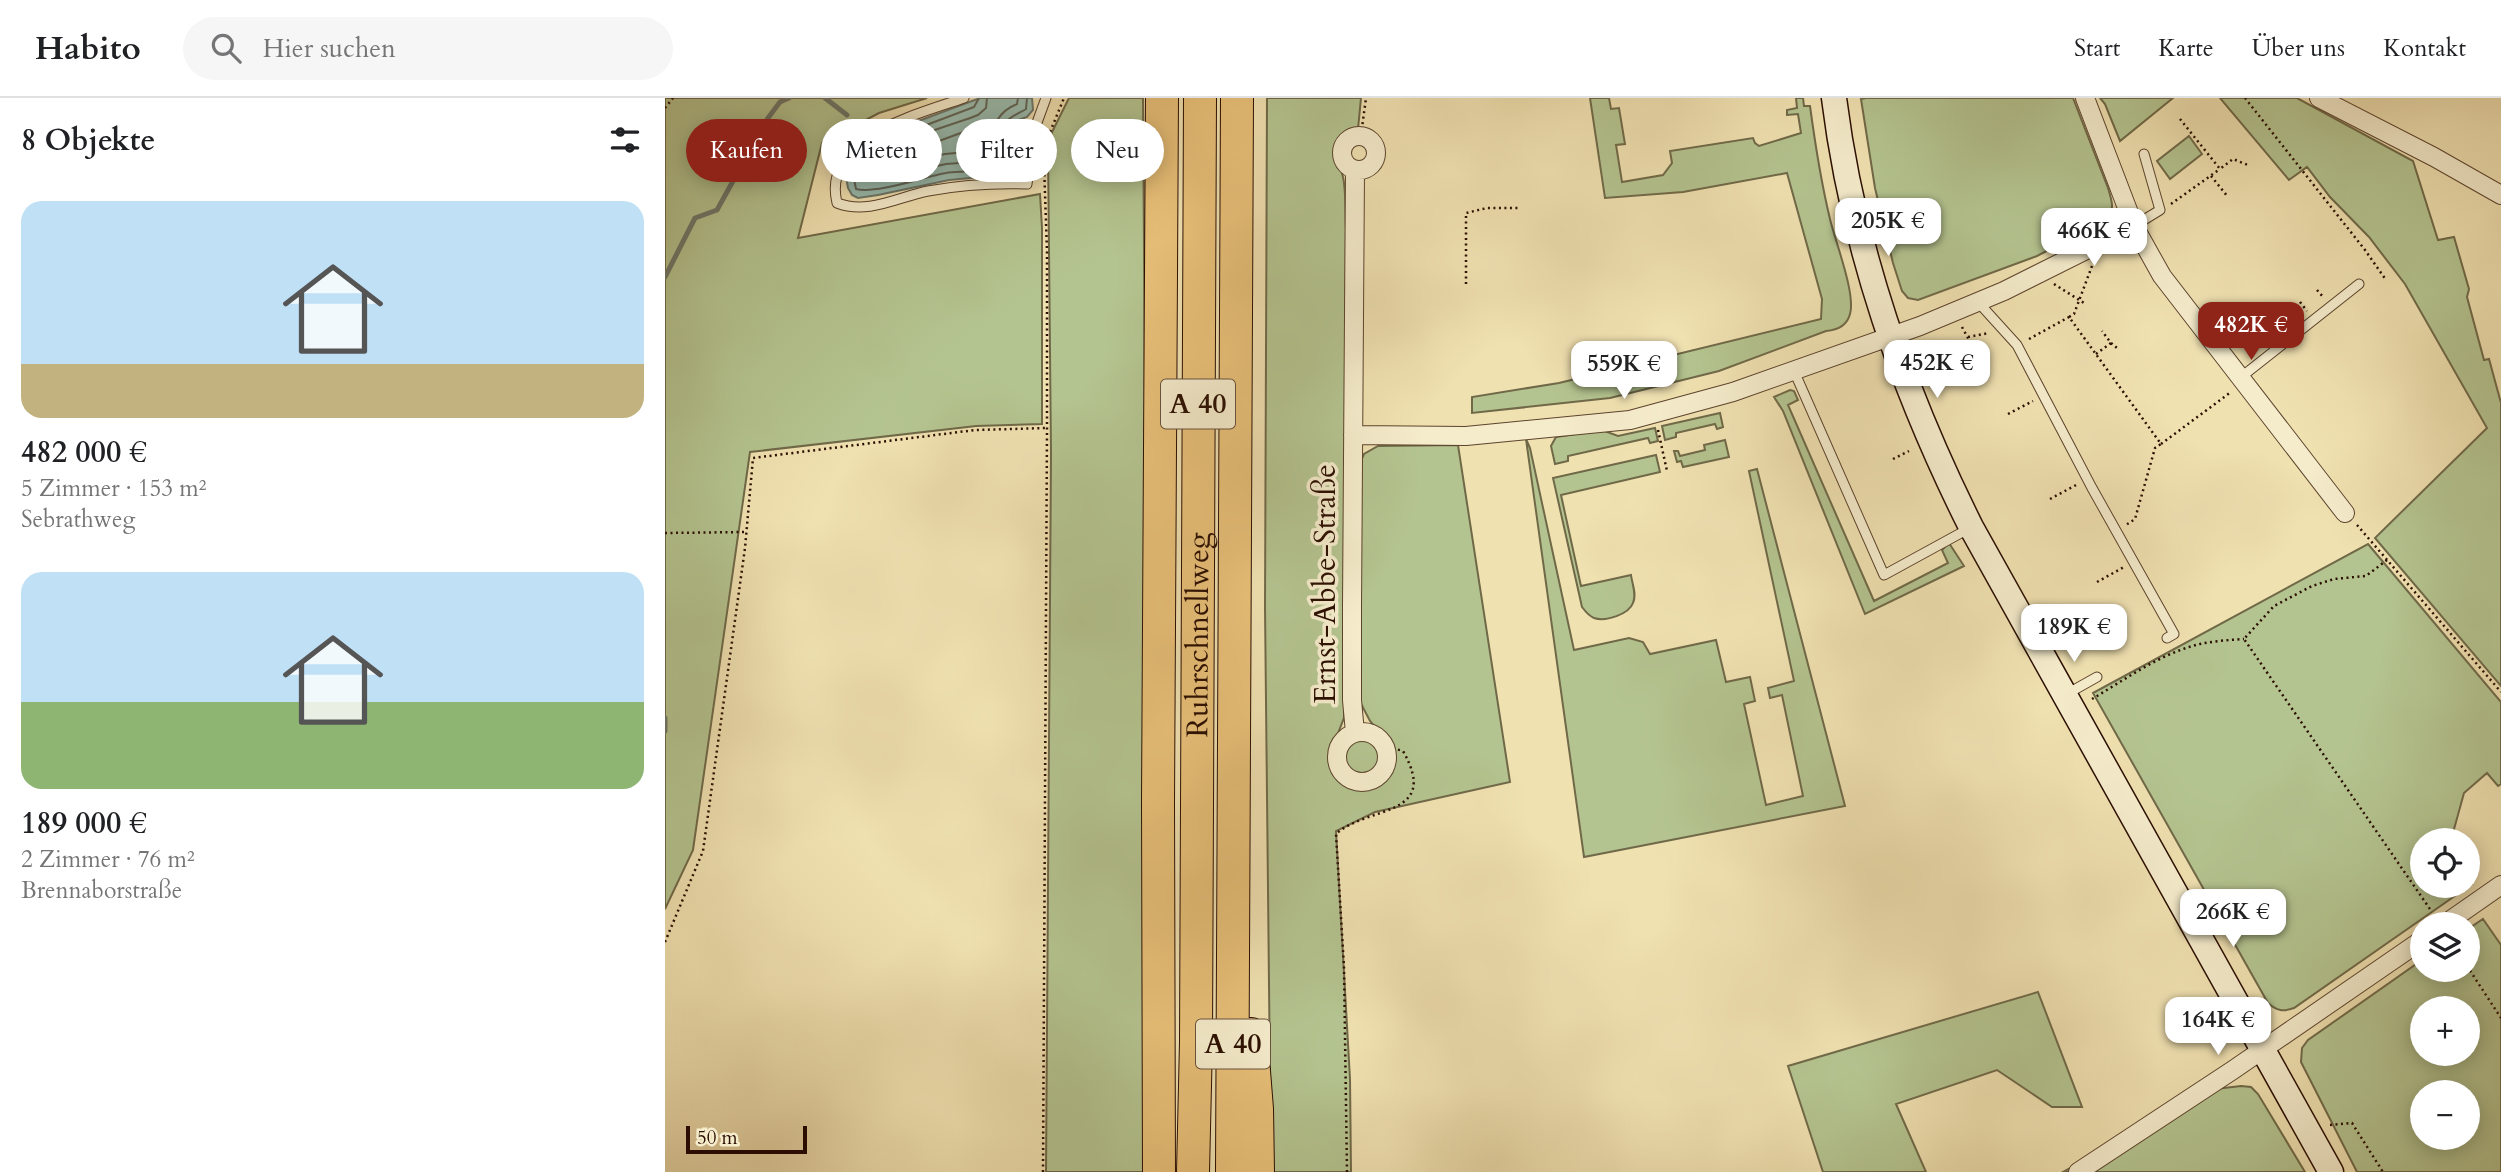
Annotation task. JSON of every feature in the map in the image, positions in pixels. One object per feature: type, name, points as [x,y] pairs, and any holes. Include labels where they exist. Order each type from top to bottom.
[{"type":"highway","points":[[1159,1172],[1162,98]]},
{"type":"highway","name":"Ruhrschnellweg","points":[[1193,1172],[1196,1042],[1200,98]]},
{"type":"highway","name":"Ruhrschnellweg","points":[[1232,1172],[1237,98]]},
{"type":"highway","points":[[1234,915],[1253,1051],[1258,1172]]},
{"type":"main road","points":[[1835,98],[1849,189],[1867,265],[1889,337],[1928,438],[1971,527],[2331,1172]]},
{"type":"street","points":[[2085,98],[2134,226],[2162,276],[2345,513]]},
{"type":"street","points":[[2319,98],[2501,195]]},
{"type":"street","points":[[1355,170],[1369,167],[1376,154],[1374,144],[1361,135]]},
{"type":"street","name":"Ernst-Abbe-Straße","points":[[1355,733],[1352,700],[1355,170],[1343,160],[1341,150],[1346,140],[1361,135]]},
{"type":"street","name":"Ernst-Abbe-Straße","points":[[1353,435],[1466,436],[1630,420],[1733,392],[1889,337],[2004,291],[2134,226]]},
{"type":"street","name":"Ernst-Abbe-Straße","points":[[1355,733],[1376,736],[1385,746],[1387,761],[1382,774],[1370,782],[1356,782],[1343,774],[1337,761],[1339,747],[1348,736],[1355,733]]},
{"type":"street","points":[[2462,912],[2501,885]]},
{"type":"street","points":[[2078,1172],[2109,1154],[2410,948]]},
{"type":"lane","points":[[964,98],[891,124],[862,142],[838,173],[834,189],[837,203],[851,208],[967,186],[1027,184],[1035,128],[1046,98]]},
{"type":"lane","points":[[2134,226],[2160,210],[2144,154]]},
{"type":"lane","points":[[2245,382],[2359,284]]},
{"type":"lane","points":[[1978,302],[2017,345],[2134,561],[2171,636]]},
{"type":"lane","points":[[1794,371],[1884,575],[1971,527]]},
{"type":"lane","points":[[2065,695],[2097,677]]},
{"type":"path","points":[[665,108],[673,98]]},
{"type":"path","points":[[1055,119],[1064,98]]},
{"type":"path","points":[[1361,135],[1366,98]]},
{"type":"path","points":[[2245,98],[2365,250],[2386,281]]},
{"type":"path","points":[[2180,119],[2220,169]]},
{"type":"path","points":[[2178,201],[2233,159],[2248,165]]},
{"type":"path","points":[[2211,176],[2228,197]]},
{"type":"path","points":[[1043,1172],[1047,428],[1045,182]]},
{"type":"path","points":[[1466,284],[1466,213],[1487,208],[1519,208]]},
{"type":"path","points":[[2017,345],[2074,314],[2094,263]]},
{"type":"path","points":[[2052,283],[2084,303]]},
{"type":"path","points":[[2069,317],[2161,444]]},
{"type":"path","points":[[1961,325],[1986,371]]},
{"type":"path","points":[[1968,337],[2004,330]]},
{"type":"path","points":[[2102,331],[2117,348]]},
{"type":"path","points":[[2095,354],[2111,343]]},
{"type":"path","points":[[2116,530],[2135,519],[2155,448],[2245,382]]},
{"type":"path","points":[[2008,414],[2044,396]]},
{"type":"path","points":[[1655,413],[1667,471]]},
{"type":"path","points":[[665,942],[703,851],[746,532],[753,458],[975,430],[1047,428]]},
{"type":"path","points":[[1893,459],[1909,451]]},
{"type":"path","points":[[2050,499],[2087,478]]},
{"type":"path","points":[[2345,513],[2501,692]]},
{"type":"path","points":[[665,533],[746,532]]},
{"type":"path","points":[[2092,699],[2182,649],[2244,639],[2274,606],[2312,586],[2334,579],[2366,576],[2387,560]]},
{"type":"path","points":[[2097,582],[2134,561]]},
{"type":"path","points":[[2244,639],[2427,906]]},
{"type":"path","points":[[1347,1172],[1344,967],[1336,834],[1344,826],[1401,806],[1411,795],[1413,779],[1410,762],[1403,751],[1385,746]]},
{"type":"path","points":[[2477,982],[2501,1018]]},
{"type":"path","points":[[2330,1125],[2353,1124],[2383,1172]]},
{"type":"green space","points":[[665,98],[927,98],[868,119],[821,119],[821,147],[798,238],[1040,194],[1042,424],[976,426],[750,452],[693,850],[665,909]]},
{"type":"green space","points":[[1069,98],[1143,98],[1143,119],[1071,119],[1071,182],[1144,182],[1143,1172],[1046,1172],[1051,454],[1048,182],[1057,182],[1057,122]]},
{"type":"green space","points":[[1267,98],[1361,98],[1358,129],[1342,135],[1336,155],[1344,183],[1346,229],[1344,718],[1334,750],[1335,764],[1342,782],[1372,787],[1385,779],[1394,749],[1370,721],[1359,700],[1359,465],[1364,454],[1378,446],[1458,445],[1510,782],[1375,812],[1336,831],[1350,1079],[1351,1172],[1271,1172],[1265,607]]},
{"type":"green space","points":[[1590,98],[1609,98],[1611,109],[1619,108],[1625,144],[1616,145],[1622,182],[1663,175],[1672,163],[1670,151],[1753,138],[1759,146],[1801,133],[1798,114],[1787,115],[1787,110],[1797,108],[1796,98],[1803,98],[1804,106],[1810,106],[1827,205],[1850,294],[1850,314],[1844,324],[1719,371],[1610,398],[1472,413],[1472,397],[1559,383],[1821,319],[1822,299],[1787,173],[1683,192],[1605,198]]},
{"type":"green space","points":[[2073,98],[2108,188],[2112,205],[2110,216],[2037,256],[1918,300],[1908,298],[1902,291],[1893,263],[1875,188],[1861,99]]},
{"type":"green space","points":[[2100,98],[2173,98],[2120,141]]},
{"type":"green space","points":[[2220,98],[2297,98],[2413,161],[2438,240],[2454,237],[2469,289],[2467,297],[2484,360],[2489,359],[2501,403],[2501,686],[2375,538],[2487,428],[2405,284],[2369,237],[2330,197],[2307,167],[2289,180]]},
{"type":"green space","points":[[2189,136],[2202,154],[2170,179],[2157,161]]},
{"type":"green space","points":[[1790,390],[1794,391],[1798,400],[1788,405],[1874,601],[1948,563],[1942,550],[1949,543],[1964,566],[1865,614],[1783,411],[1774,397]]},
{"type":"green space","points":[[1720,413],[1723,427],[1717,429],[1715,424],[1676,433],[1676,437],[1665,440],[1662,426]]},
{"type":"green space","points":[[1655,428],[1658,441],[1650,443],[1648,438],[1568,456],[1568,461],[1555,464],[1551,446],[1556,437],[1602,430],[1618,436]]},
{"type":"green space","points":[[1526,439],[1574,650],[1629,638],[1643,642],[1650,654],[1716,640],[1726,682],[1750,677],[1755,701],[1744,704],[1766,805],[1803,796],[1782,695],[1770,698],[1768,688],[1794,681],[1749,471],[1757,469],[1845,806],[1584,857]]},
{"type":"green space","points":[[1725,440],[1729,457],[1683,467],[1681,461],[1677,462],[1674,451],[1678,451],[1680,456],[1705,450],[1704,445]]},
{"type":"green space","points":[[1656,455],[1660,472],[1561,495],[1581,586],[1631,575],[1635,596],[1631,607],[1616,616],[1594,618],[1582,607],[1553,478]]},
{"type":"green space","points":[[2368,544],[2501,702],[2501,784],[2498,786],[2487,773],[2464,793],[2454,828],[2410,828],[2410,898],[2452,898],[2432,912],[2410,912],[2410,927],[2294,1008],[2280,1010],[2268,1003],[2093,693]]},
{"type":"green space","points":[[1362,740],[1374,745],[1379,757],[1374,769],[1362,774],[1350,769],[1345,757],[1350,745]]},
{"type":"green space","points":[[2483,919],[2501,945],[2501,1172],[2357,1172],[2301,1062],[2302,1048],[2308,1040],[2410,968],[2410,982],[2480,982],[2480,921]]},
{"type":"green space","points":[[2038,992],[2082,1107],[2052,1107],[1997,1070],[1896,1104],[1926,1172],[1823,1172],[1788,1066]]},
{"type":"green space","points":[[2251,1087],[2258,1094],[2305,1172],[2063,1172],[2198,1091]]},
{"type":"water","points":[[980,98],[1032,98],[1033,110],[1021,119],[956,119],[956,179],[942,181],[942,119],[924,119]]},
{"type":"water","points":[[847,182],[940,182],[858,198],[852,195]]},
{"type":"waterway","points":[[665,277],[695,218],[717,210],[768,118],[780,102],[789,98]]},
{"type":"waterway","points":[[825,98],[847,115]]},
{"type":"waterway","points":[[665,718],[665,731]]}]
